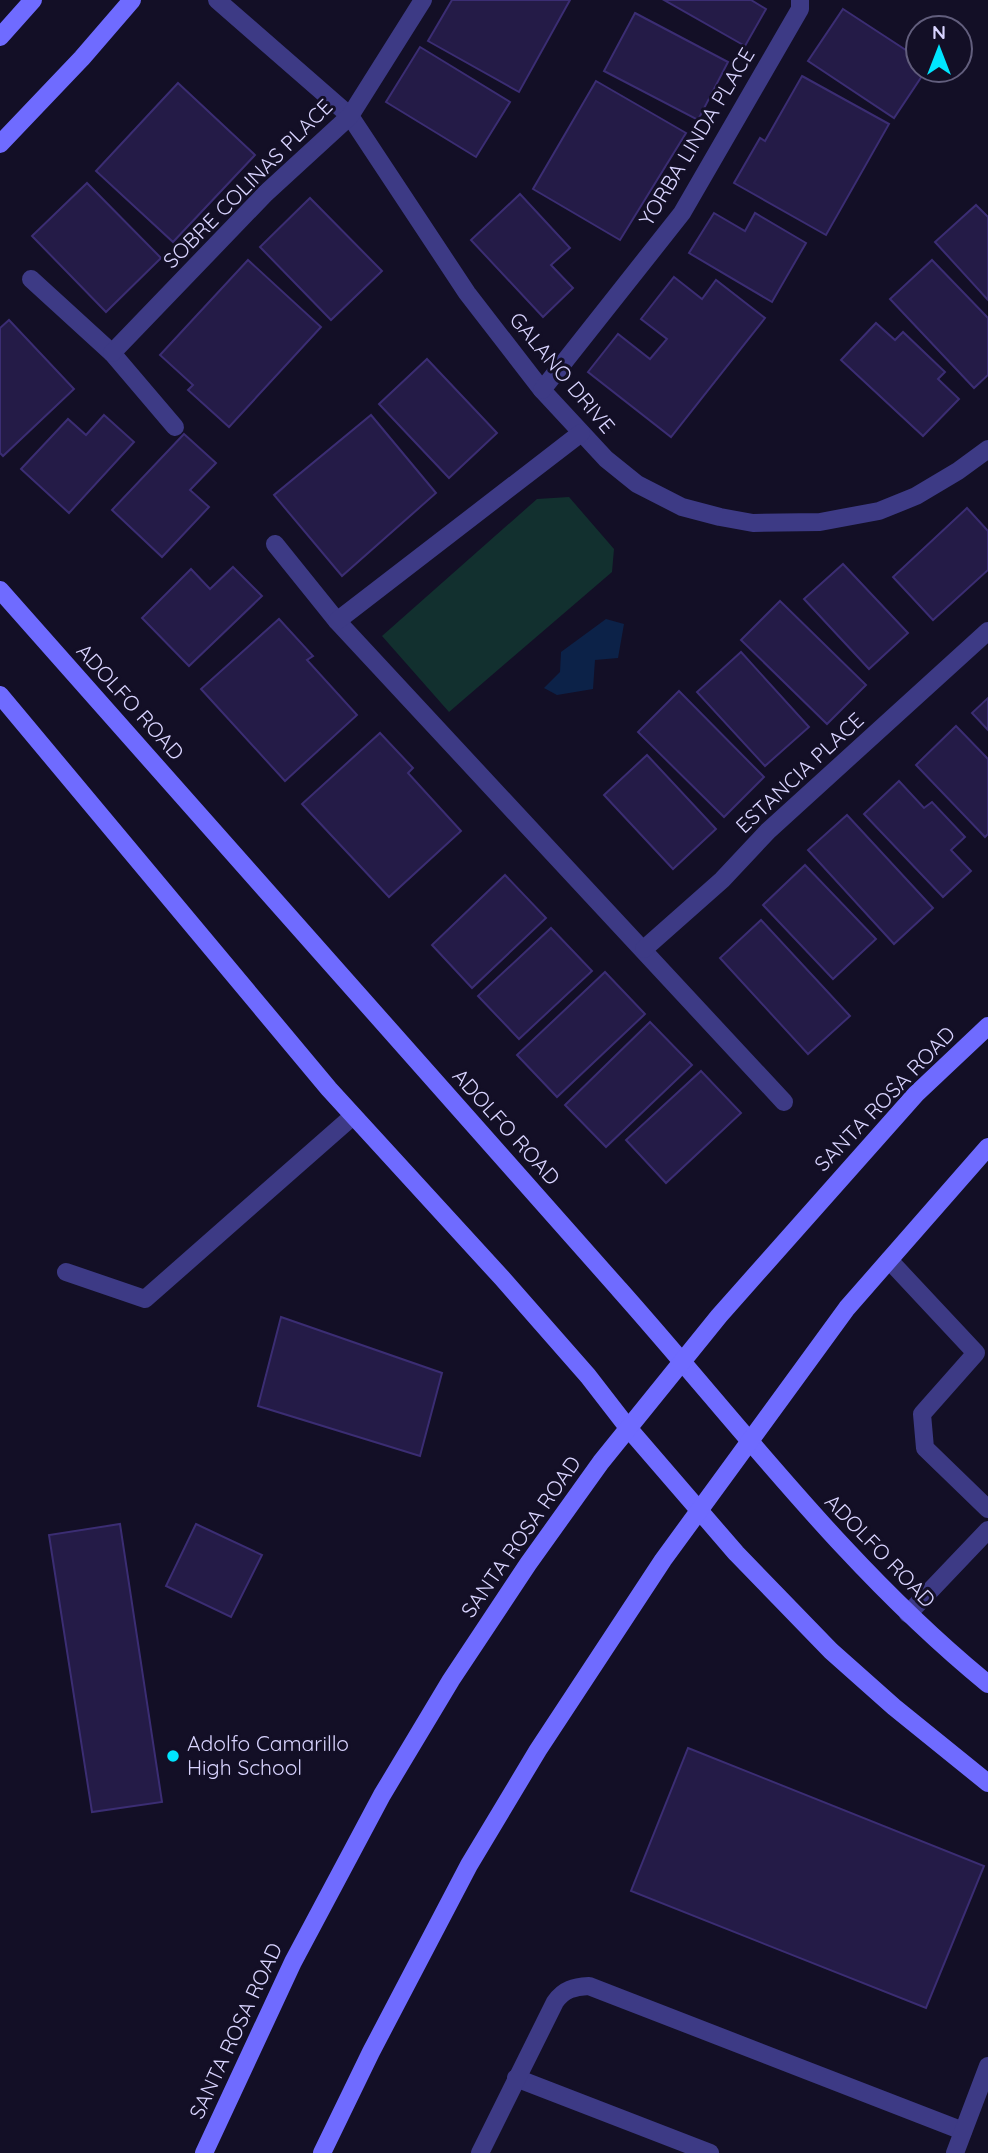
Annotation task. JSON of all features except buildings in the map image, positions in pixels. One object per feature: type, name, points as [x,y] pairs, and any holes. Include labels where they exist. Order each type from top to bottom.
[{"type":"main road","points":[[0,37],[33,0]]},
{"type":"main road","points":[[0,144],[82,58],[132,0]]},
{"type":"main road","name":"ADOLFO ROAD","points":[[0,590],[682,1361],[786,1485],[908,1614],[988,1684]]},
{"type":"main road","points":[[0,695],[353,1116],[588,1376],[698,1511],[831,1651],[894,1707],[988,1783]]},
{"type":"main road","name":"SANTA ROSA ROAD","points":[[204,2153],[293,1962],[382,1795],[451,1679],[528,1564],[601,1462],[682,1361],[916,1094],[988,1026]]},
{"type":"main road","points":[[322,2153],[371,2052],[469,1865],[538,1750],[663,1560],[847,1308],[988,1147]]},
{"type":"street","name":"GALANO DRIVE","points":[[217,0],[350,116],[467,293],[542,390],[606,459],[637,484],[682,507],[753,523],[820,522],[879,510],[916,495],[958,471],[988,449]]},
{"type":"street","name":"SOBRE COLINAS PLACE","points":[[112,353],[266,193],[350,116],[423,0]]},
{"type":"street","name":"YORBA LINDA PLACE","points":[[542,390],[682,213],[800,9],[800,0]]},
{"type":"street","points":[[31,279],[112,353],[175,427]]},
{"type":"street","points":[[337,621],[581,433]]},
{"type":"street","points":[[275,544],[337,621],[644,948],[784,1102]]},
{"type":"street","name":"ESTANCIA PLACE","points":[[644,948],[722,880],[768,831],[988,631]]},
{"type":"street","points":[[66,1272],[145,1299],[353,1116]]},
{"type":"street","points":[[889,1260],[982,1347],[922,1414],[925,1448],[988,1509]]},
{"type":"street","points":[[908,1614],[988,1530]]},
{"type":"street","points":[[480,2153],[559,1996],[572,1987],[589,1986],[963,2131]]},
{"type":"street","points":[[955,2153],[988,2066]]},
{"type":"street","points":[[516,2078],[710,2153]]},
{"type":"green space","points":[[569,497],[614,549],[612,572],[449,712],[382,636],[537,499]]},
{"type":"water","points":[[606,619],[624,624],[618,658],[595,660],[593,689],[557,695],[544,688],[560,672],[561,652]]},
{"type":"place","name":"Adolfo Camarillo High School","points":[[173,1756]]}]
